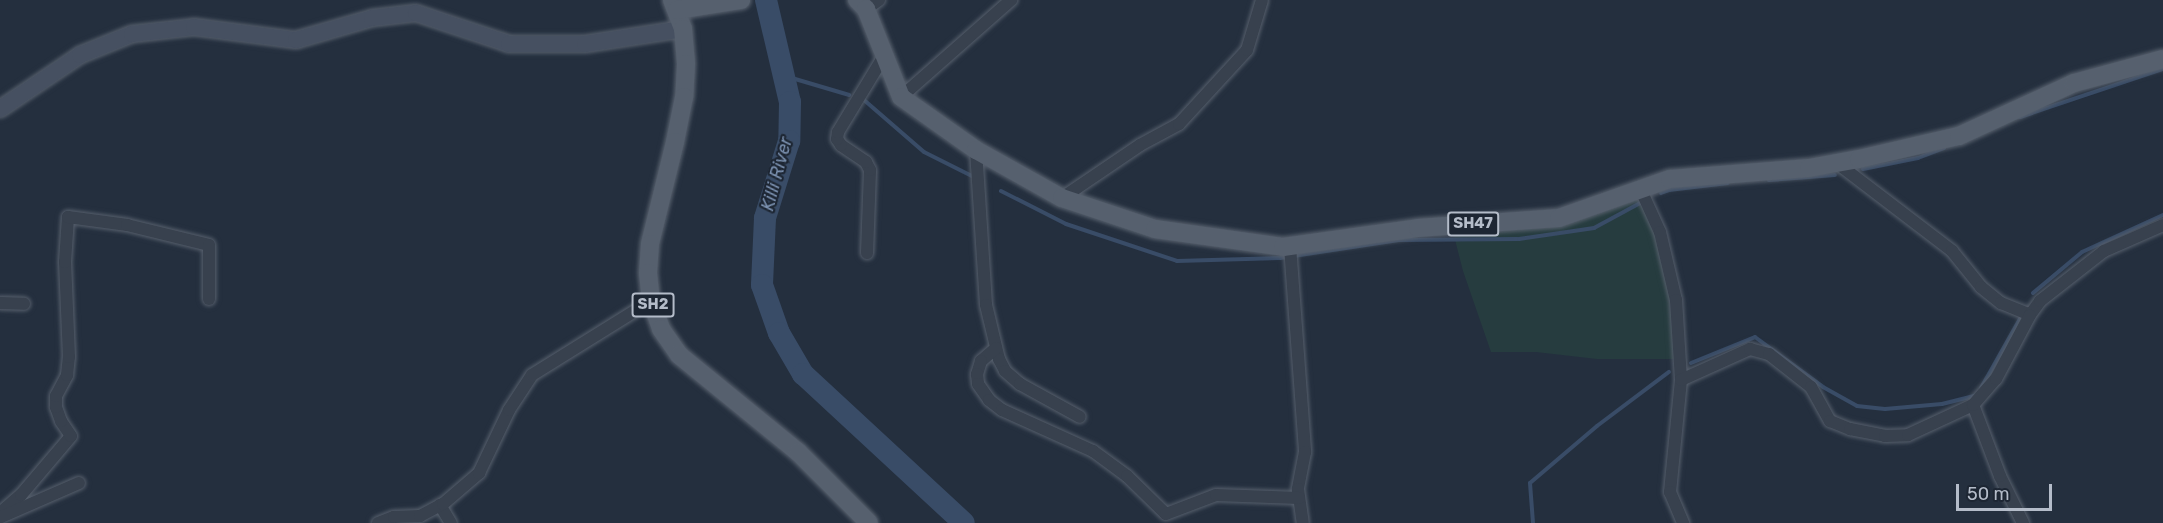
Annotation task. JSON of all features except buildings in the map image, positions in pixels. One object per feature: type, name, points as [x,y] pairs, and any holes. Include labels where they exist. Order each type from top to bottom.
[{"type":"main road","points":[[675,5],[741,0]]},
{"type":"main road","points":[[868,3],[884,56],[901,98]]},
{"type":"main road","name":"SH2","points":[[675,5],[683,29],[686,64],[684,97],[650,244],[648,273],[651,301],[661,329],[679,355],[798,452],[869,523]]},
{"type":"main road","points":[[0,109],[80,55],[132,34],[194,27],[296,40],[372,18],[416,13],[508,44],[585,44],[683,29]]},
{"type":"main road","name":"SH47","points":[[901,98],[976,150],[1062,198],[1155,229],[1247,244],[1290,246],[1419,228],[1558,218],[1587,210],[1640,188],[1670,179],[1809,168],[1837,163],[1959,136],[2074,82],[2163,59]]},
{"type":"street","points":[[901,98],[1011,0]]},
{"type":"street","points":[[1062,198],[1140,145],[1179,124],[1247,50],[1262,0]]},
{"type":"street","points":[[867,253],[870,170],[866,162],[841,145],[837,139],[838,132],[884,56]]},
{"type":"street","points":[[976,150],[986,305],[996,348],[1005,371],[1020,384],[1080,417]]},
{"type":"street","points":[[1837,163],[1952,251],[1981,287],[2001,303],[2030,315]]},
{"type":"street","points":[[1640,188],[1660,232],[1676,300],[1681,380],[1670,492],[1683,523]]},
{"type":"street","points":[[0,513],[21,495],[71,436],[61,421],[56,407],[56,396],[67,375],[69,357],[65,272],[68,217],[127,225],[208,245],[209,299]]},
{"type":"street","points":[[1681,380],[1750,349],[1769,354],[1811,387],[1830,421],[1850,429],[1885,436],[1908,435],[1973,405],[1996,379],[2030,315],[2040,301],[2104,250],[2163,225]]},
{"type":"street","points":[[1290,246],[1305,452],[1298,489],[1302,523]]},
{"type":"street","points":[[378,523],[394,517],[420,516],[440,505],[479,473],[509,410],[532,375],[651,301]]},
{"type":"street","points":[[0,303],[24,304]]},
{"type":"street","points":[[996,348],[981,361],[976,374],[978,384],[988,400],[1002,410],[1093,452],[1127,476],[1166,514],[1216,495],[1299,498]]},
{"type":"street","points":[[1973,405],[2000,476],[2023,523]]},
{"type":"street","points":[[0,518],[79,483]]},
{"type":"street","points":[[440,505],[451,523]]},
{"type":"green space","points":[[1643,186],[1669,284],[1674,359],[1597,359],[1536,352],[1491,352],[1463,271],[1453,232],[1563,217]]},
{"type":"waterway","name":"Killi River","points":[[766,0],[790,102],[789,141],[765,218],[762,285],[779,333],[803,374],[964,523]]},
{"type":"waterway","points":[[2020,117],[2163,69]]},
{"type":"waterway","points":[[785,76],[849,95]]},
{"type":"waterway","points":[[864,100],[924,152],[976,178]]},
{"type":"waterway","points":[[1863,169],[1918,158],[1944,148]]},
{"type":"waterway","points":[[1769,180],[1835,175]]},
{"type":"waterway","points":[[1661,193],[1728,183]]},
{"type":"waterway","points":[[1001,191],[1066,224],[1177,261],[1280,258],[1399,240],[1519,239],[1594,228],[1640,203]]},
{"type":"waterway","points":[[2033,293],[2082,252],[2163,215]]},
{"type":"waterway","points":[[1981,388],[2021,317]]},
{"type":"waterway","points":[[1691,363],[1755,337],[1823,387],[1857,406],[1885,409],[1942,404],[1977,395]]},
{"type":"waterway","points":[[1533,523],[1530,483],[1597,426],[1669,372]]}]
